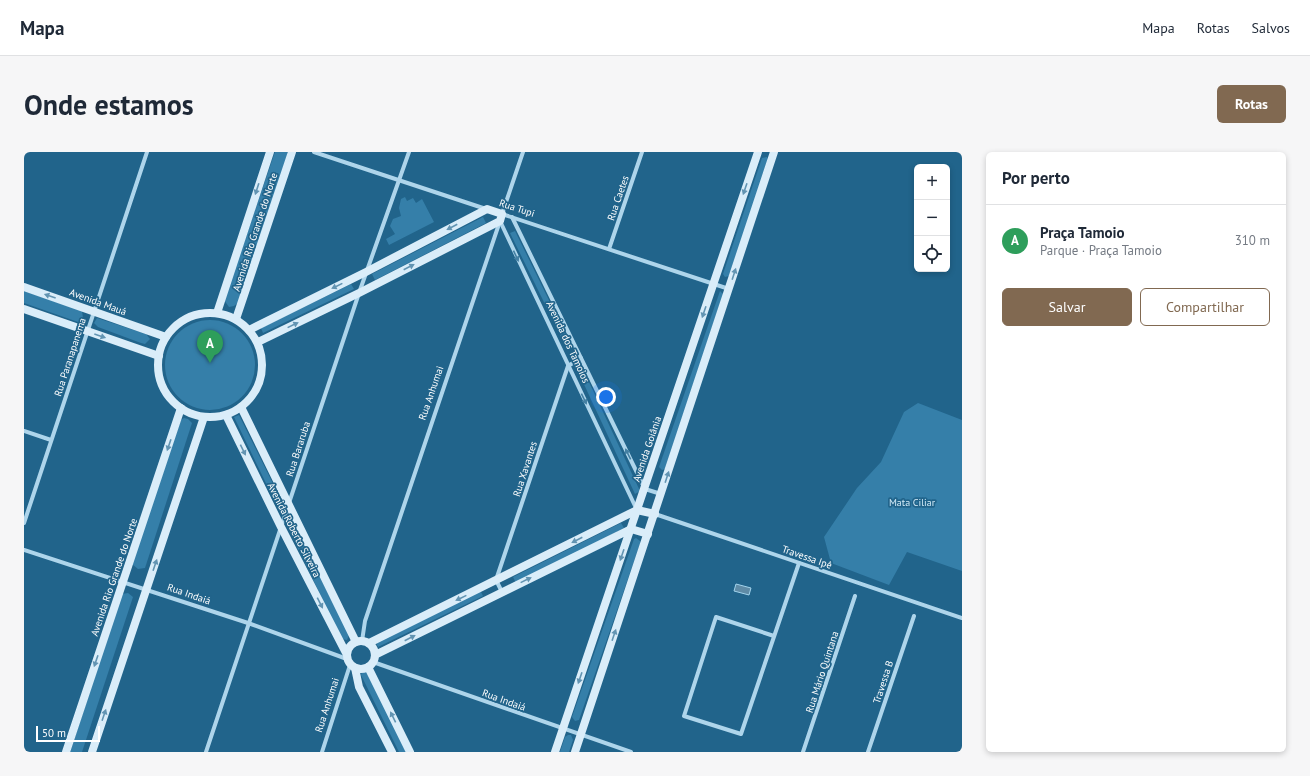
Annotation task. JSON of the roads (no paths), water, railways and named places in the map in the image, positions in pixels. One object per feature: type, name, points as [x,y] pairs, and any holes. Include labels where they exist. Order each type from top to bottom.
[{"type":"street","name":"Rua Paranapanema","points":[[24,523],[86,331],[147,152]]},
{"type":"street","name":"Avenida Rio Grande do Norte","points":[[217,313],[270,152]]},
{"type":"street","name":"Avenida Rio Grande do Norte","points":[[236,319],[292,152]]},
{"type":"street","name":"Rua Tupi","points":[[314,152],[487,209],[501,217],[512,217],[729,289]]},
{"type":"street","name":"Rua Bararuba","points":[[206,752],[366,272],[409,152]]},
{"type":"street","name":"Rua Anhumai","points":[[362,642],[365,621],[523,152]]},
{"type":"street","name":"Rua Caetes","points":[[609,249],[642,152]]},
{"type":"street","points":[[575,752],[662,494],[773,154],[759,152]]},
{"type":"street","name":"Avenida Goiânia","points":[[555,752],[759,152]]},
{"type":"street","points":[[249,330],[366,272],[487,209]]},
{"type":"street","points":[[258,342],[359,293],[501,217]]},
{"type":"street","name":"Avenida dos Tamoios","points":[[501,217],[568,366],[637,510]]},
{"type":"street","name":"Avenida dos Tamoios","points":[[512,217],[644,489]]},
{"type":"street","name":"Avenida Mauá","points":[[24,287],[166,337]]},
{"type":"street","points":[[24,309],[159,356]]},
{"type":"street","points":[[202,313],[217,313],[236,319],[249,330],[258,342],[263,366],[261,378],[250,399],[241,407],[226,414],[204,417],[181,408],[172,400],[162,385],[158,368],[159,356],[166,337],[176,326],[188,318],[202,313]]},
{"type":"street","points":[[568,366],[581,358]]},
{"type":"street","name":"Rua Xavantes","points":[[496,580],[568,366]]},
{"type":"street","name":"Avenida Roberto Silveira","points":[[241,407],[288,504],[362,642]]},
{"type":"street","name":"Avenida Rio Grande do Norte","points":[[66,752],[181,408]]},
{"type":"street","name":"Avenida Roberto Silveira","points":[[226,414],[350,661],[359,687],[392,752]]},
{"type":"street","points":[[92,752],[204,417]]},
{"type":"street","points":[[24,431],[51,440]]},
{"type":"street","points":[[644,489],[662,494]]},
{"type":"street","points":[[648,534],[631,529],[502,592],[372,661],[362,669],[350,661],[350,646],[362,642],[496,580],[637,510],[655,514]]},
{"type":"street","name":"Travessa Ipê","points":[[655,514],[962,618]]},
{"type":"street","name":"Rua Indaiá","points":[[24,550],[147,588],[248,623],[350,661]]},
{"type":"street","points":[[774,636],[716,617],[684,716],[741,734],[799,563]]},
{"type":"street","points":[[496,580],[502,592]]},
{"type":"street","name":"Rua Mário Quintana","points":[[803,752],[855,596]]},
{"type":"street","name":"Travessa B","points":[[868,752],[914,616]]},
{"type":"street","points":[[362,642],[373,648],[372,661],[410,752]]},
{"type":"street","name":"Rua Anhumai","points":[[322,752],[350,661]]},
{"type":"street","name":"Rua Indaiá","points":[[372,661],[562,730],[631,752]]},
{"type":"place","name":"Praça Tamoio","points":[[210,363]]},
{"type":"park label","name":"Mata Ciliar","points":[[912,502]]}]
